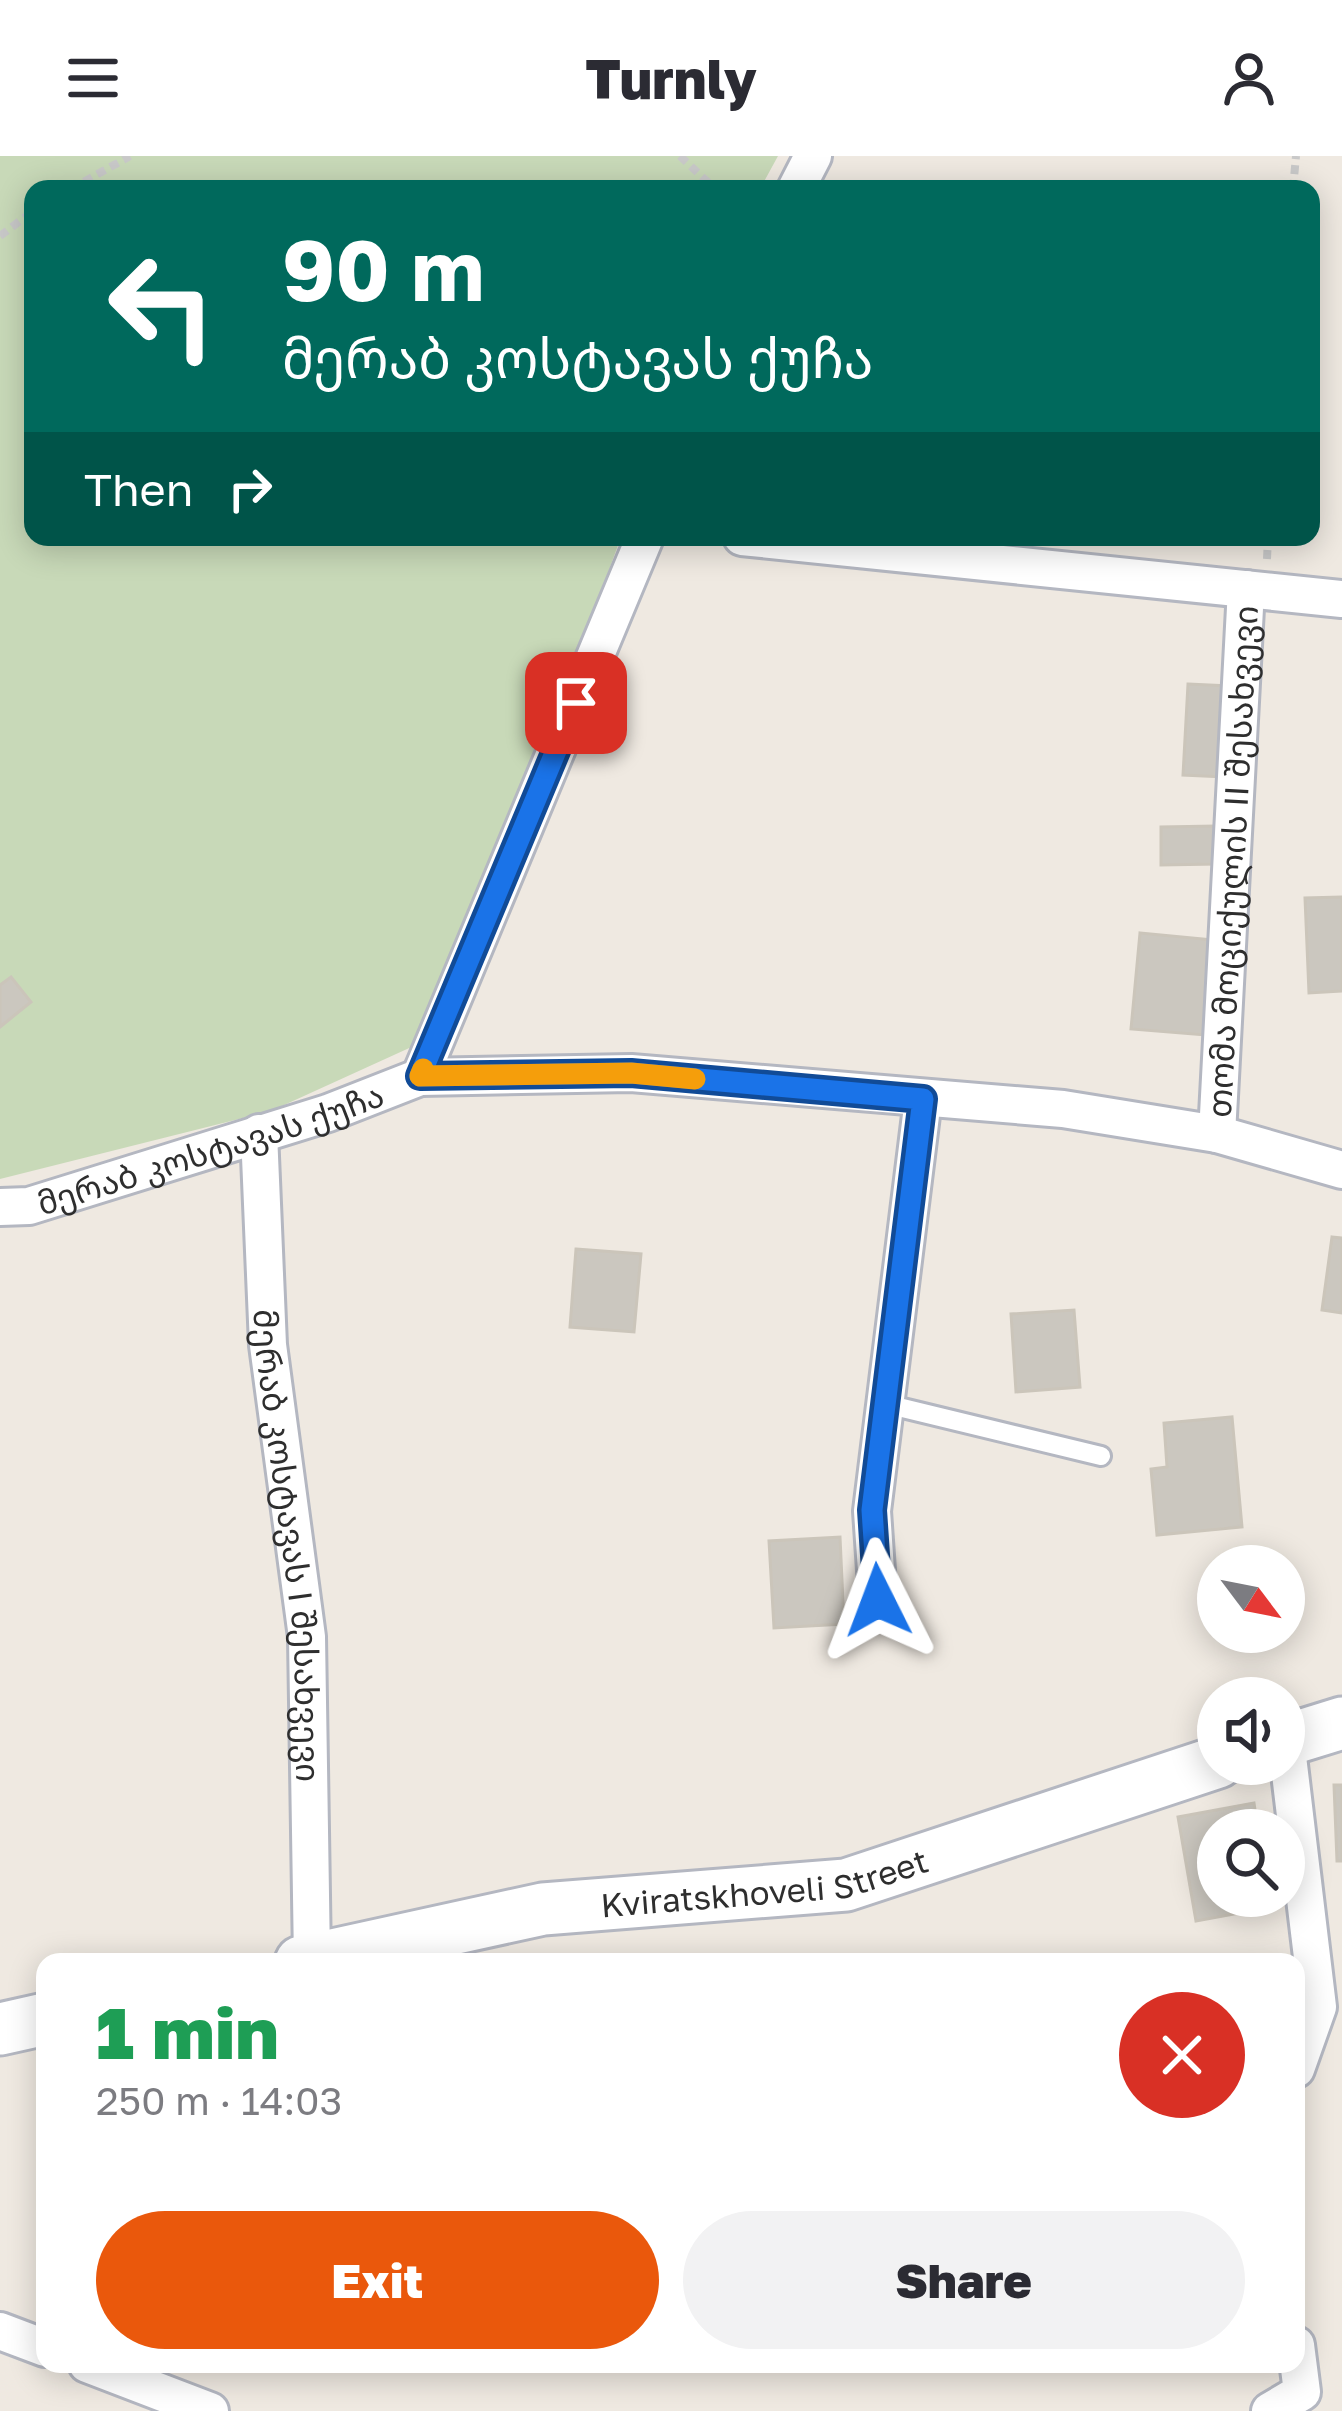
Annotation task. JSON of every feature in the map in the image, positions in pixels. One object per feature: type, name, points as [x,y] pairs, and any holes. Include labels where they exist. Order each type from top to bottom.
[{"type":"street","points":[[420,1076],[641,546]]},
{"type":"street","points":[[829,546],[1342,598]]},
{"type":"street","name":"თომა მოციქულის II შესახვევი","points":[[1217,1134],[1246,589]]},
{"type":"street","name":"მერაბ კოსტავას ქუჩა","points":[[0,1207],[29,1206],[420,1076],[631,1073],[1063,1109],[1217,1134],[1342,1170]]},
{"type":"street","points":[[878,1600],[872,1510],[923,1099]]},
{"type":"street","name":"მერაბ კოსტავას I შესახვევი","points":[[259,1133],[268,1345],[307,1636],[306,1953]]},
{"type":"street","points":[[1305,1735],[1342,1723]]},
{"type":"street","name":"Kviratskhoveli Street","points":[[342,1953],[543,1909],[847,1886],[1197,1769]]},
{"type":"street","points":[[1290,1785],[1318,2007],[1305,2044]]},
{"type":"street","points":[[0,2030],[36,2021]]},
{"type":"street","points":[[0,2332],[36,2345]]},
{"type":"street","points":[[111,2373],[210,2411]]},
{"type":"street","points":[[1270,2411],[1302,2392],[1300,2373]]},
{"type":"lane","points":[[882,1402],[1101,1456]]},
{"type":"path","points":[[87,180],[130,156]]},
{"type":"path","points":[[680,156],[706,180]]},
{"type":"path","points":[[0,236],[24,218]]},
{"type":"green space","points":[[0,156],[778,156],[765,180],[24,180],[24,546],[618,546],[440,1034],[271,1111],[0,1179]]},
{"type":"building","points":[[1188,684],[1229,686],[1224,777],[1183,775]]},
{"type":"building","points":[[1215,826],[1216,864],[1161,865],[1161,827]]},
{"type":"building","points":[[1342,897],[1342,991],[1309,993],[1305,898]]},
{"type":"building","points":[[1140,933],[1214,940],[1205,1035],[1131,1029]]},
{"type":"building","points":[[11,977],[31,1002],[0,1027],[0,985]]},
{"type":"building","points":[[1332,1237],[1342,1238],[1342,1313],[1322,1310]]},
{"type":"building","points":[[576,1249],[641,1254],[634,1332],[570,1327]]},
{"type":"building","points":[[1074,1310],[1080,1387],[1016,1392],[1011,1314]]},
{"type":"building","points":[[1232,1417],[1242,1527],[1157,1535],[1151,1469],[1167,1467],[1164,1423]]},
{"type":"building","points":[[840,1537],[844,1624],[774,1628],[769,1541]]},
{"type":"building","points":[[1334,1785],[1342,1785],[1342,1861],[1337,1861]]},
{"type":"building","points":[[1254,1803],[1255,1809],[1221,1809]]},
{"type":"building","points":[[1197,1814],[1197,1917],[1218,1917],[1196,1921],[1178,1817]]},
{"type":"slow traffic","points":[[423,1069],[420,1076],[631,1073],[695,1079]]},
{"type":"route","points":[[576,703],[420,1076],[631,1073],[923,1099],[872,1510],[878,1600]]}]
